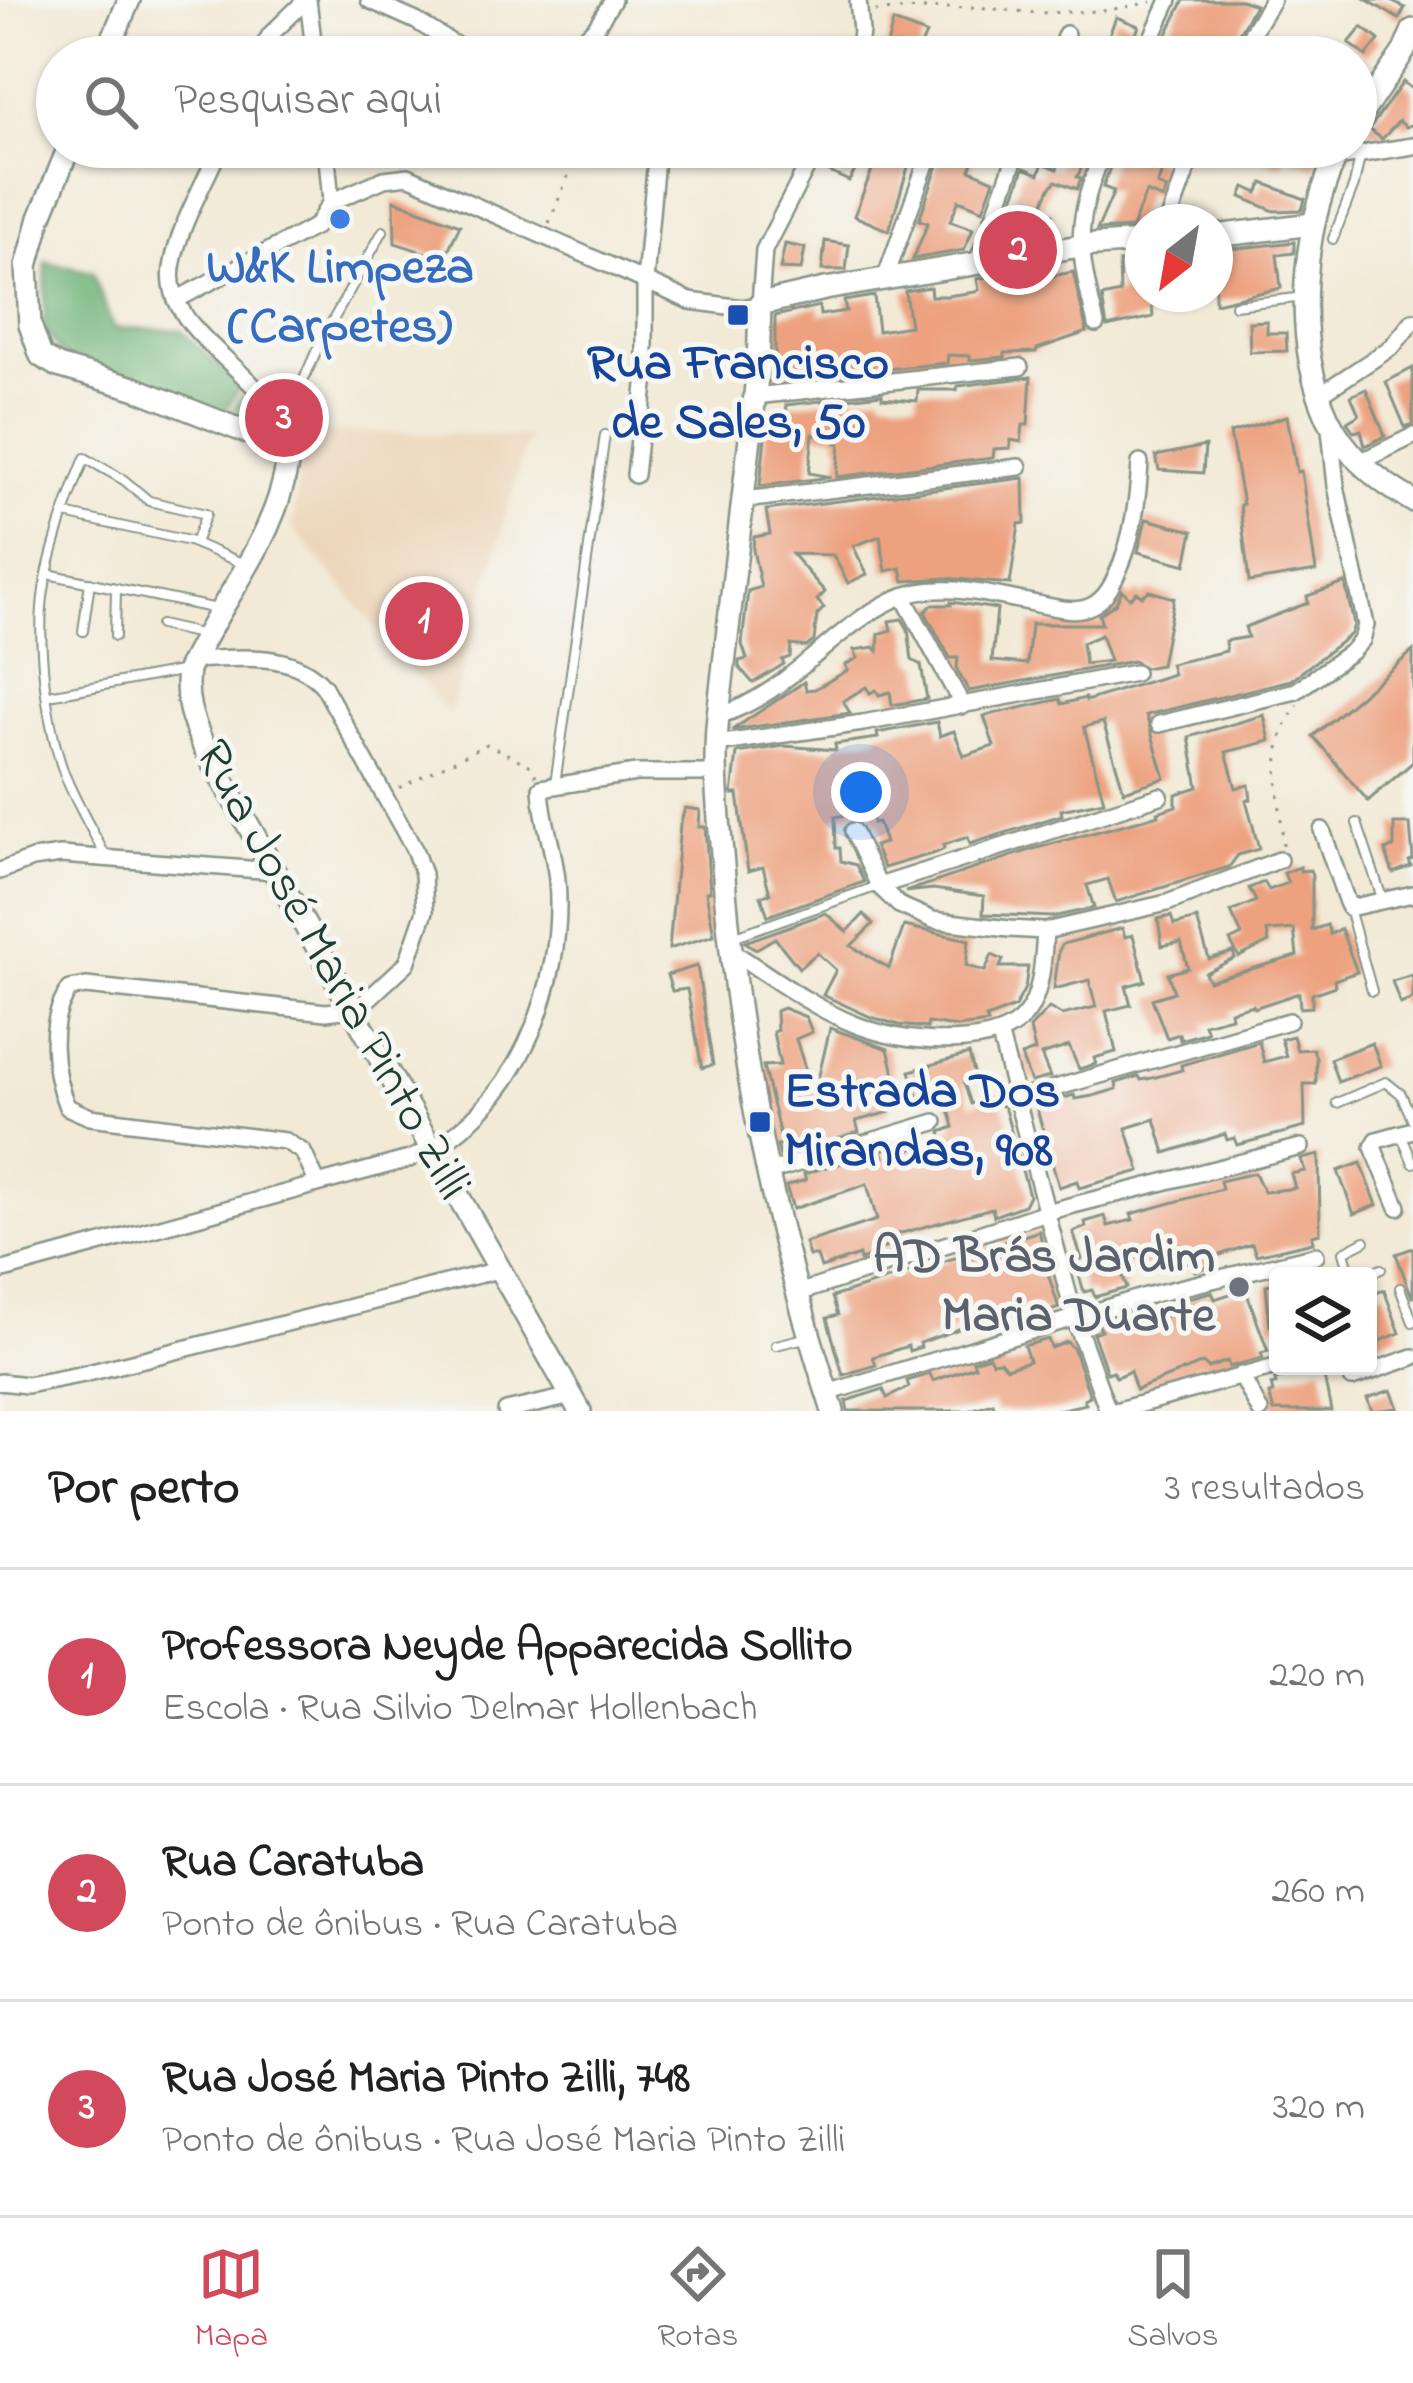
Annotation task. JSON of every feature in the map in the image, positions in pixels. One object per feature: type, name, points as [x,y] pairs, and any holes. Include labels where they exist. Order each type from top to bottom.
[{"type":"street","points":[[114,36],[129,0]]},
{"type":"street","points":[[269,36],[307,0]]},
{"type":"street","points":[[307,0],[312,36]]},
{"type":"street","points":[[369,0],[441,36]]},
{"type":"street","points":[[586,36],[613,0]]},
{"type":"street","points":[[1151,36],[1164,0]]},
{"type":"street","points":[[1250,36],[1272,0]]},
{"type":"street","points":[[858,36],[859,6]]},
{"type":"street","points":[[1377,93],[1409,50],[1413,30]]},
{"type":"street","points":[[1377,151],[1412,148]]},
{"type":"street","points":[[60,168],[40,218],[28,266],[29,325],[41,356],[289,449]]},
{"type":"street","points":[[190,665],[277,512],[289,449],[284,423],[273,405],[176,300],[172,272],[176,252],[211,168]]},
{"type":"street","points":[[176,300],[305,234],[331,202],[328,168]]},
{"type":"street","points":[[635,475],[645,385],[645,281],[655,168]]},
{"type":"street","points":[[806,168],[764,250],[755,396],[718,716],[716,773],[742,1053],[795,1294],[830,1402],[1196,1282],[1316,1255]]},
{"type":"street","points":[[885,279],[924,168]]},
{"type":"street","points":[[976,266],[1011,168]]},
{"type":"street","points":[[1096,324],[1080,246],[1081,214],[1097,168]]},
{"type":"street","points":[[1174,204],[1187,168]]},
{"type":"street","points":[[1159,724],[1286,695],[1307,685],[1363,640],[1366,626],[1336,486],[1329,421],[1319,394],[1306,297],[1312,224],[1339,168]]},
{"type":"street","points":[[331,202],[384,179],[408,176],[690,301],[742,308],[885,279],[1080,246],[1125,243]]},
{"type":"street","points":[[1233,234],[1312,224]]},
{"type":"street","points":[[1319,394],[1391,347],[1413,321]]},
{"type":"street","points":[[1391,347],[1413,344]]},
{"type":"street","points":[[755,396],[1020,367]]},
{"type":"street","points":[[1329,421],[1360,462],[1412,502]]},
{"type":"street","points":[[1360,462],[1413,436]]},
{"type":"street","points":[[718,716],[760,699],[867,615],[903,596],[945,590],[1067,610],[1094,605],[1110,590],[1125,554],[1137,507],[1140,464]]},
{"type":"street","points":[[744,500],[1019,467]]},
{"type":"street","points":[[903,596],[963,706]]},
{"type":"street","points":[[190,665],[269,659],[306,669],[324,687],[424,874],[425,911],[407,963],[390,982],[352,1009],[309,1012],[86,986],[70,989],[56,1018],[64,1102],[90,1117],[285,1141],[303,1152],[317,1182]]},
{"type":"street","name":"Rua José Maria Pinto Zilli","points":[[190,665],[185,689],[188,712],[203,747],[576,1403]]},
{"type":"street","points":[[716,744],[963,706],[1135,673]]},
{"type":"street","points":[[0,1271],[409,1159],[431,1149],[504,1083],[520,1058],[545,990],[557,881],[548,786],[636,773],[716,773]]},
{"type":"street","points":[[879,886],[1160,796]]},
{"type":"street","points":[[1322,830],[1349,908],[1413,893]]},
{"type":"street","points":[[854,831],[879,886],[899,905],[933,920],[1046,931],[1191,897],[1279,860]]},
{"type":"street","points":[[0,871],[32,859],[106,857],[274,871]]},
{"type":"street","points":[[729,944],[859,1029],[922,1041],[1000,1036],[1013,1028],[1033,1005],[1040,986],[1046,931]]},
{"type":"street","points":[[1017,1099],[1289,1021]]},
{"type":"street","points":[[1000,1036],[1076,1319],[1122,1410],[1269,1368]]},
{"type":"street","points":[[766,1173],[935,1122]]},
{"type":"street","points":[[1398,1207],[1373,1147],[1376,1140],[1409,1128]]},
{"type":"street","points":[[795,1294],[1046,1212],[1301,1147]]},
{"type":"street","points":[[0,1382],[27,1385],[63,1379],[498,1270]]},
{"type":"street","points":[[1377,1367],[1413,1357]]},
{"type":"street","points":[[1241,1375],[1260,1411]]},
{"type":"street","points":[[506,1411],[576,1403]]},
{"type":"lane","points":[[1334,239],[1354,185],[1350,168]]},
{"type":"lane","points":[[284,423],[320,345],[383,231]]},
{"type":"lane","points":[[1235,305],[1306,297]]},
{"type":"lane","points":[[548,786],[605,435]]},
{"type":"lane","points":[[106,857],[63,768],[49,694],[42,606],[85,458],[148,500],[206,514],[195,543]]},
{"type":"lane","points":[[65,514],[195,543],[247,565]]},
{"type":"lane","points":[[48,574],[220,610]]},
{"type":"lane","points":[[83,631],[90,582]]},
{"type":"lane","points":[[115,636],[116,588]]},
{"type":"lane","points":[[160,626],[205,635]]},
{"type":"lane","points":[[49,694],[190,665]]},
{"type":"lane","points":[[1357,823],[1384,902]]},
{"type":"lane","points":[[729,944],[879,886]]},
{"type":"lane","points":[[1349,908],[1372,991]]},
{"type":"lane","points":[[1336,1102],[1386,1082],[1401,1094],[1413,1163]]},
{"type":"lane","points":[[1349,1267],[1344,1252],[1365,1241]]},
{"type":"lane","points":[[1377,1271],[1381,1269]]},
{"type":"lane","points":[[1400,1288],[1413,1322]]},
{"type":"lane","points":[[776,1345],[809,1337]]},
{"type":"path","points":[[859,6],[1037,13],[1103,11],[1164,0]]},
{"type":"path","points":[[544,236],[572,168]]},
{"type":"path","points":[[1279,860],[1283,850],[1277,742],[1288,717],[1308,698],[1307,685]]},
{"type":"path","points":[[384,795],[487,744],[531,766],[548,786]]},
{"type":"shaded area","points":[[305,431],[528,436],[450,715],[292,527]]},
{"type":"green space","points":[[46,262],[92,272],[113,328],[180,330],[241,385],[220,418],[66,360],[44,330]]},
{"type":"green space","points":[[247,390],[273,423],[275,437],[228,418]]},
{"type":"building","points":[[1184,0],[1241,0],[1255,5],[1237,36],[1166,36]]},
{"type":"building","points":[[1367,0],[1388,0],[1405,8],[1399,19]]},
{"type":"building","points":[[1116,17],[1139,26],[1135,36],[1109,36]]},
{"type":"building","points":[[893,22],[926,34],[925,36],[889,36]]},
{"type":"building","points":[[1403,82],[1413,90],[1413,124],[1406,127],[1399,121],[1382,139],[1377,135],[1377,118]]},
{"type":"building","points":[[823,168],[857,168],[849,181]]},
{"type":"building","points":[[873,168],[908,168],[889,231],[854,216]]},
{"type":"building","points":[[937,168],[971,168],[994,180],[983,210],[959,200],[950,221],[973,229],[964,250],[913,259],[928,223],[919,220]]},
{"type":"building","points":[[1024,168],[1039,174],[1041,168],[1082,168],[1077,177],[1081,178],[1077,189],[1056,181],[1050,188],[1041,209],[1053,214],[1044,234],[1006,219]]},
{"type":"building","points":[[1110,168],[1163,168],[1157,185],[1167,189],[1163,199],[1146,192],[1141,204],[1125,204],[1125,228],[1097,230],[1114,191],[1103,187]]},
{"type":"building","points":[[1263,183],[1305,199],[1302,210],[1274,211],[1241,197],[1245,187],[1258,193]]},
{"type":"building","points":[[394,200],[460,225],[444,259],[395,243]]},
{"type":"building","points":[[825,241],[849,245],[846,270],[822,270]]},
{"type":"building","points":[[1294,242],[1294,253],[1277,255],[1281,288],[1233,299],[1233,249]]},
{"type":"building","points":[[785,244],[805,248],[801,270],[780,269]]},
{"type":"building","points":[[1119,262],[1125,262],[1125,312],[1153,312],[1153,317],[1107,327],[1102,297],[1120,293]]},
{"type":"building","points":[[1052,266],[1052,276],[1073,272],[1087,332],[1036,352],[1005,353],[1005,357],[969,360],[970,356],[948,355],[947,363],[775,380],[775,316],[819,306],[820,315],[846,311],[844,301],[874,296],[878,331],[910,326],[905,291],[930,287],[931,296],[975,292],[979,290],[977,279]]},
{"type":"building","points":[[1267,321],[1267,333],[1286,333],[1287,351],[1250,352],[1249,322]]},
{"type":"building","points":[[1413,368],[1413,424],[1405,427],[1386,382]]},
{"type":"building","points":[[1031,377],[1028,425],[1023,425],[1021,442],[1011,440],[1010,448],[994,449],[993,458],[837,477],[837,436],[813,434],[809,473],[831,477],[760,486],[766,427],[777,426],[776,413],[787,412],[786,405],[882,394],[882,398],[917,401],[918,390],[957,390],[958,386]]},
{"type":"building","points":[[1366,389],[1385,436],[1365,446],[1361,430],[1354,432],[1347,422],[1359,415],[1351,396]]},
{"type":"building","points":[[1287,416],[1297,472],[1301,471],[1316,571],[1249,582],[1243,504],[1230,433]]},
{"type":"building","points":[[1205,446],[1203,473],[1159,470],[1156,456]]},
{"type":"building","points":[[1024,478],[1025,523],[1019,524],[1010,584],[946,578],[904,581],[901,568],[886,571],[880,536],[853,546],[867,574],[848,583],[833,555],[792,554],[825,592],[817,600],[824,608],[817,615],[814,641],[806,647],[791,645],[784,664],[753,683],[739,667],[739,661],[747,659],[742,644],[748,591],[761,587],[753,550],[754,537],[770,534],[766,510]]},
{"type":"building","points":[[1146,519],[1193,531],[1186,565],[1138,552]]},
{"type":"building","points":[[1345,583],[1354,625],[1351,634],[1291,680],[1146,715],[1165,778],[1124,791],[1103,722],[1084,727],[1104,801],[1061,810],[1062,815],[970,844],[968,837],[943,845],[938,852],[884,868],[874,846],[885,843],[870,810],[835,817],[841,861],[856,865],[864,882],[768,916],[761,896],[770,894],[763,867],[748,871],[738,794],[732,794],[737,753],[784,746],[836,750],[835,744],[937,722],[940,736],[954,731],[964,756],[994,746],[984,716],[1060,699],[1062,704],[1086,701],[1173,674],[1170,664],[1226,651],[1225,641],[1248,637],[1245,627]]},
{"type":"building","points":[[1122,590],[1130,598],[1149,591],[1174,598],[1161,665],[1145,668],[1133,661],[969,691],[957,670],[958,658],[950,658],[925,612],[932,605],[951,602],[997,609],[992,661],[1027,664],[1031,624],[1102,624],[1099,615],[1116,603]],"holes":[[[1101,635],[1110,661],[1085,664],[1082,643]]]},
{"type":"building","points":[[902,619],[912,660],[921,665],[927,699],[892,705],[890,692],[879,695],[866,687],[843,701],[850,713],[732,730],[804,682],[806,690],[815,689],[848,670],[845,665],[858,658],[854,650],[874,647],[878,651],[879,634],[891,630],[889,621]]},
{"type":"building","points":[[1413,651],[1413,762],[1368,801],[1313,736]]},
{"type":"building","points":[[1264,715],[1270,741],[1226,752],[1236,788],[1249,785],[1251,799],[1246,800],[1259,849],[1238,855],[1229,867],[1116,902],[1108,879],[1087,885],[1094,908],[1052,917],[983,914],[984,896],[933,889],[905,892],[1033,849],[1159,815],[1176,806],[1176,794],[1198,787],[1189,737]]},
{"type":"building","points":[[685,808],[700,810],[699,827],[705,827],[710,891],[706,892],[714,935],[669,949],[680,825]]},
{"type":"building","points":[[1394,824],[1410,824],[1413,859],[1411,866],[1393,873],[1385,850],[1394,847]]},
{"type":"building","points":[[1300,867],[1312,876],[1312,930],[1327,925],[1330,934],[1341,929],[1357,972],[1312,994],[1312,1007],[1300,1008],[1299,993],[1230,1011],[1231,1017],[1204,1024],[1207,1032],[1180,1040],[1179,1034],[1167,1038],[1152,999],[1174,992],[1168,974],[1188,968],[1181,942],[1162,946],[1158,919],[1171,916],[1174,925],[1197,919],[1209,959],[1233,952],[1235,958],[1205,973],[1209,981],[1297,956],[1294,929],[1267,931],[1269,942],[1239,957],[1230,941],[1242,935],[1231,912],[1256,901],[1249,888],[1264,882],[1269,890],[1288,883],[1284,873]]},
{"type":"building","points":[[826,913],[847,932],[864,914],[873,924],[851,946],[889,968],[904,926],[969,940],[966,966],[985,971],[992,955],[1003,960],[1000,967],[1028,967],[1025,988],[1015,1007],[986,1018],[988,1023],[957,1027],[928,1023],[927,1028],[899,1025],[823,995],[836,970],[817,953],[799,968],[775,938],[756,949],[745,942]]},
{"type":"building","points":[[1122,928],[1125,937],[1133,935],[1145,981],[1126,986],[1131,1005],[1106,1011],[1116,1052],[1094,1058],[1096,1064],[1079,1069],[1069,1046],[1041,1055],[1050,1077],[1031,1082],[1021,1056],[1035,1051],[1030,1028],[1049,1008],[1062,1015],[1096,1007],[1089,980],[1054,989],[1059,950],[1063,944]]},
{"type":"building","points":[[697,966],[713,1065],[702,1068],[687,989],[672,991],[667,975]]},
{"type":"building","points":[[1413,975],[1413,999],[1400,1004],[1392,981]]},
{"type":"building","points":[[783,1008],[806,1017],[812,1032],[796,1039],[814,1097],[830,1028],[888,1049],[894,1073],[885,1076],[883,1086],[890,1112],[856,1121],[859,1132],[780,1156],[777,1145],[782,1144],[763,1066],[780,1065],[773,1032],[777,1030],[776,1011]]},
{"type":"building","points":[[1293,1036],[1297,1050],[1313,1049],[1316,1058],[1316,1084],[1304,1084],[1305,1127],[1237,1145],[1225,1134],[1165,1153],[1155,1119],[1126,1128],[1140,1171],[1079,1188],[1077,1181],[1059,1187],[1036,1106],[1074,1095],[1075,1099],[1093,1096],[1117,1089],[1116,1083],[1182,1070],[1181,1065],[1259,1042],[1264,1062],[1286,1056],[1281,1039]]},
{"type":"building","points":[[1372,1043],[1381,1066],[1338,1082],[1330,1059]]},
{"type":"building","points":[[969,1054],[976,1080],[964,1083],[971,1104],[998,1096],[1004,1106],[1029,1195],[1024,1205],[994,1216],[992,1208],[898,1234],[901,1243],[871,1252],[873,1256],[860,1260],[859,1255],[821,1268],[817,1256],[809,1256],[805,1243],[877,1220],[867,1184],[793,1209],[786,1186],[823,1168],[884,1157],[882,1150],[906,1143],[908,1150],[943,1140],[941,1132],[954,1127],[944,1091],[919,1099],[910,1071]]},
{"type":"building","points":[[1319,1155],[1320,1233],[1312,1235],[1313,1242],[1256,1255],[1252,1244],[1208,1259],[1210,1266],[1195,1271],[1192,1261],[1147,1272],[1145,1264],[1121,1271],[1127,1288],[1095,1297],[1092,1290],[1084,1292],[1075,1262],[1082,1259],[1073,1232],[1086,1227],[1085,1222],[1105,1216],[1108,1226],[1133,1220],[1131,1214],[1222,1189],[1220,1181],[1255,1173],[1264,1192],[1295,1188],[1291,1174],[1305,1171],[1301,1159]]},
{"type":"building","points":[[1361,1163],[1377,1205],[1354,1214],[1338,1171]]},
{"type":"building","points":[[1039,1231],[1042,1242],[1038,1243],[1059,1308],[1041,1314],[1038,1305],[967,1326],[909,1351],[908,1346],[873,1357],[876,1365],[843,1375],[827,1318],[838,1315],[832,1297]]},
{"type":"building","points":[[1413,1248],[1413,1297],[1412,1297],[1396,1254]]},
{"type":"building","points":[[1384,1290],[1400,1333],[1377,1342],[1377,1293]]},
{"type":"building","points":[[1246,1291],[1268,1351],[1261,1353],[1263,1358],[1229,1367],[1227,1361],[1208,1368],[1203,1363],[1136,1390],[1130,1371],[1116,1377],[1113,1371],[1107,1373],[1093,1333],[1101,1330],[1098,1323],[1134,1312],[1140,1327],[1165,1317],[1163,1312],[1181,1305],[1180,1300],[1212,1292],[1215,1299]]},
{"type":"building","points":[[1048,1339],[1051,1348],[1067,1342],[1073,1348],[1090,1396],[1084,1399],[1086,1404],[1054,1411],[995,1411],[993,1403],[968,1411],[848,1411],[846,1401],[883,1389],[887,1398],[909,1387],[907,1381],[930,1374],[933,1381],[989,1356],[1006,1368],[1029,1361],[1024,1346]]},
{"type":"building","points":[[1324,1375],[1331,1411],[1274,1411],[1269,1394],[1275,1380]]},
{"type":"building","points":[[1391,1390],[1398,1408],[1372,1411],[1367,1398]]},
{"type":"place","name":"W&K Limpeza (Carpetes)","points":[[340,219]]},
{"type":"place","name":"Rua Caratuba","points":[[1018,250]]},
{"type":"place","name":"Rua Francisco de Sales, 50","points":[[738,315]]},
{"type":"place","name":"Rua José Maria Pinto Zilli, 748","points":[[284,418]]},
{"type":"place","name":"Professora Neyde Apparecida Sollito","points":[[424,621]]},
{"type":"place","name":"Estrada Dos Mirandas, 908","points":[[760,1122]]},
{"type":"place","name":"AD Brás Jardim Maria Duarte","points":[[1239,1287]]}]
